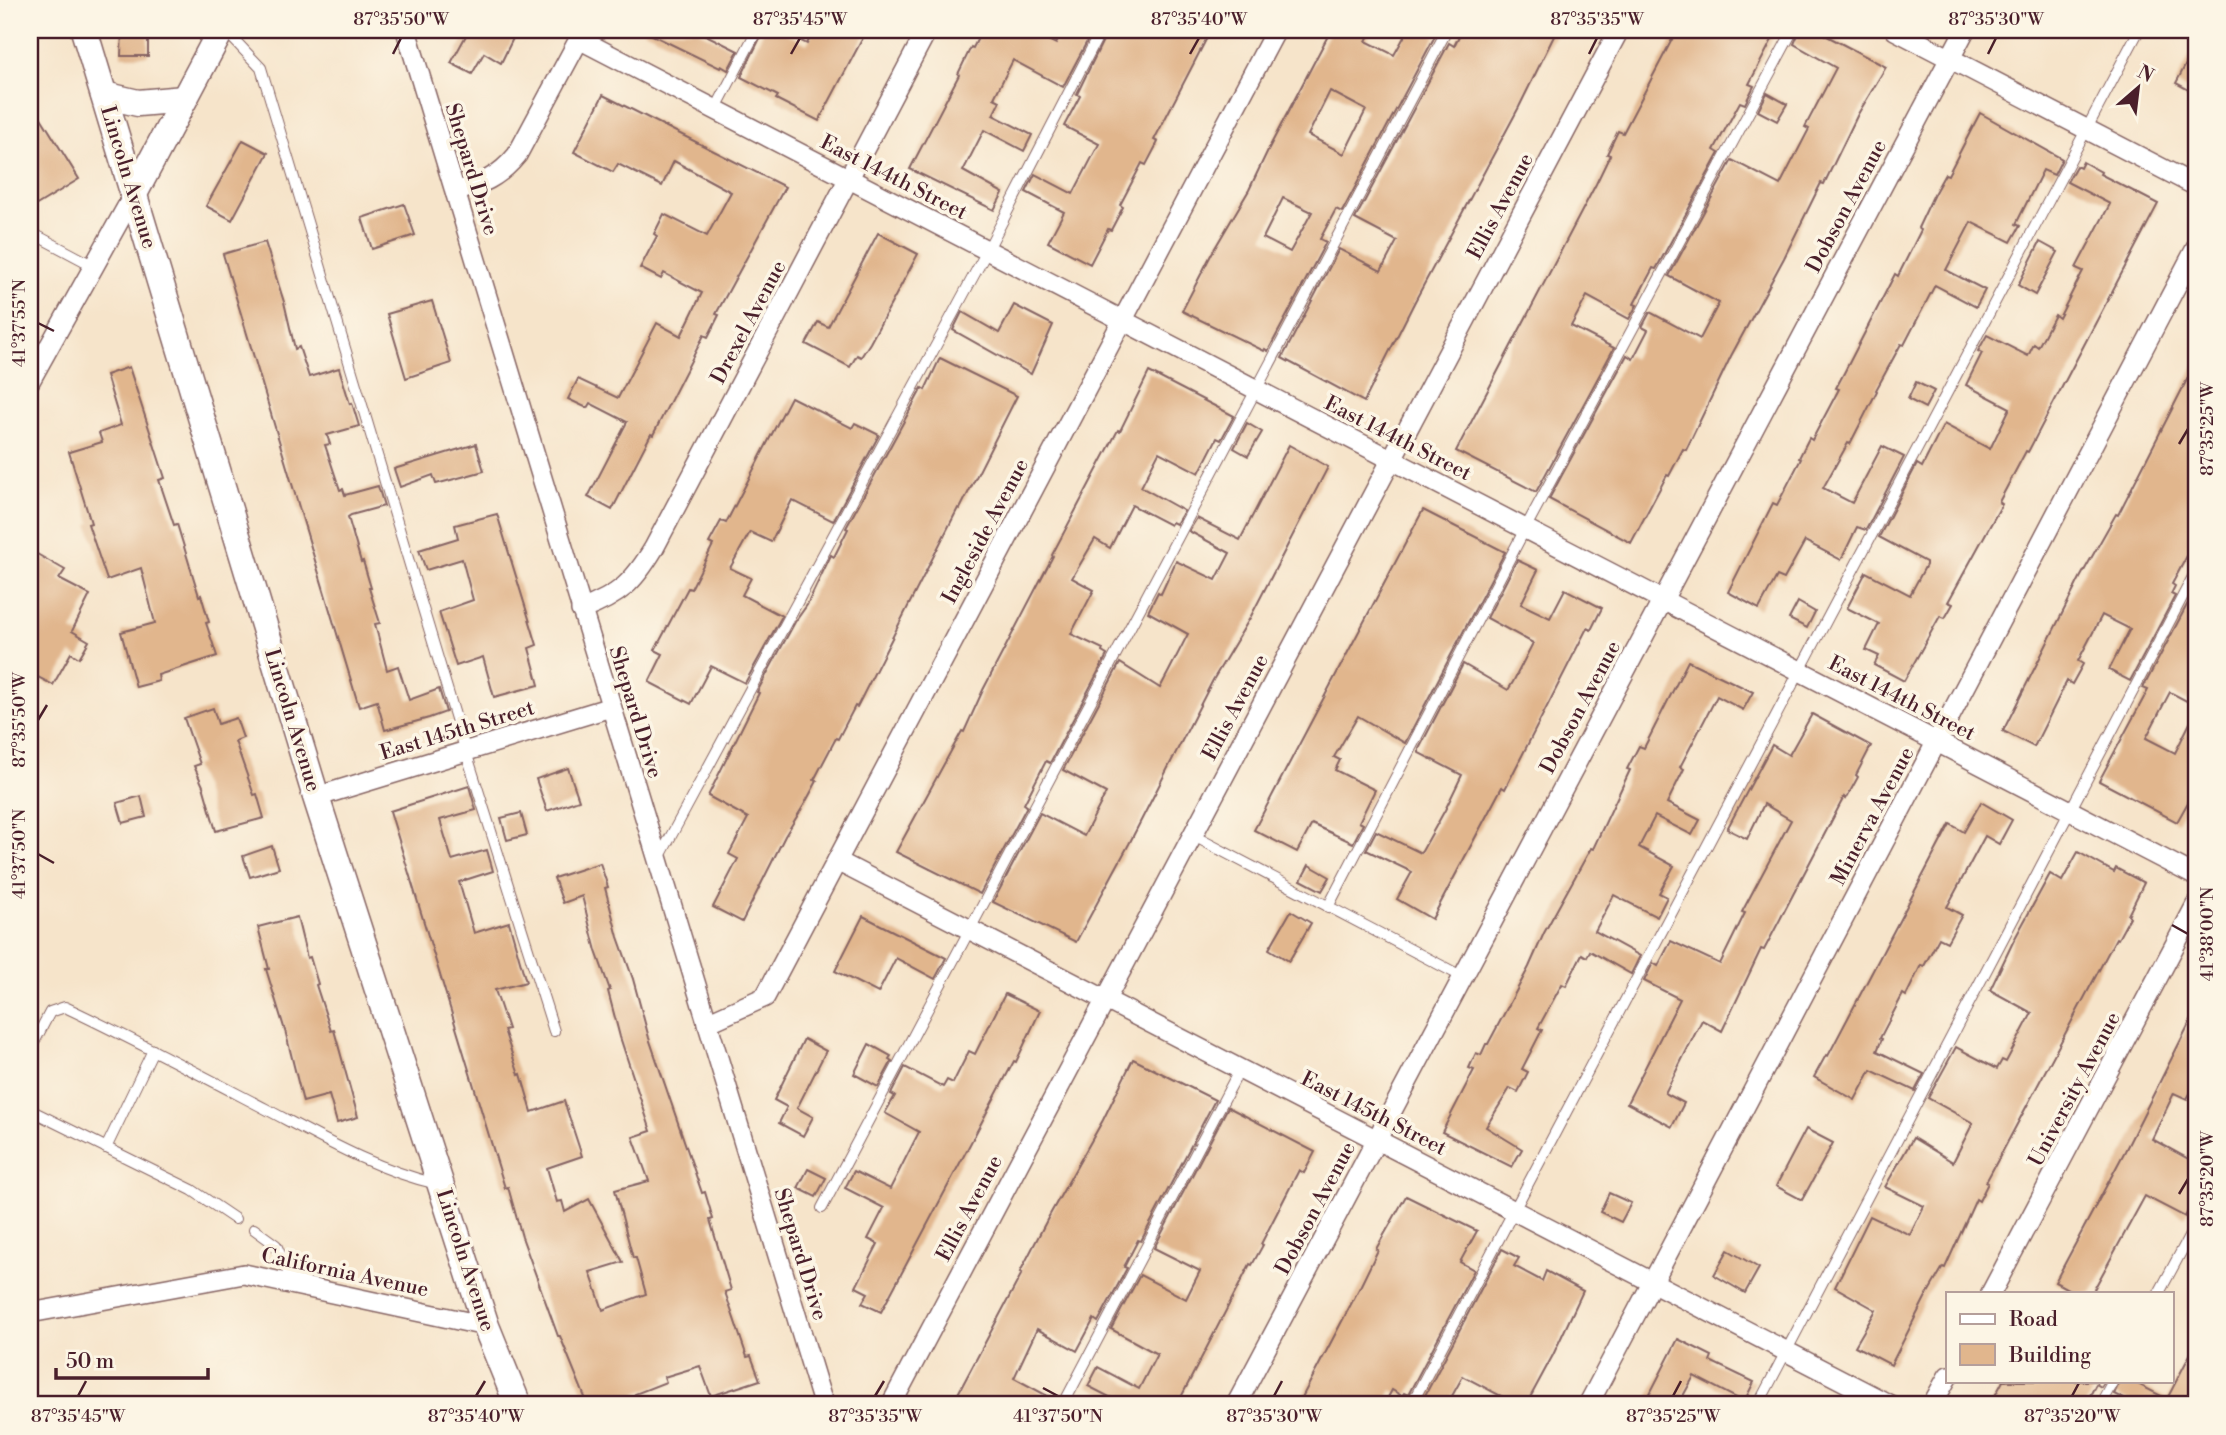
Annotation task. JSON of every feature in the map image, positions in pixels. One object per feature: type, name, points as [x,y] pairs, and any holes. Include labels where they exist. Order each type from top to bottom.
[{"type":"street","name":"Lincoln Avenue","points":[[84,30],[316,797],[486,1326],[514,1403]]},
{"type":"street","points":[[32,372],[94,266],[223,30]]},
{"type":"street","name":"Shepard Drive","points":[[406,30],[821,1397],[826,1405]]},
{"type":"street","name":"Drexel Avenue","points":[[581,610],[624,588],[639,573],[927,30]]},
{"type":"street","name":"Ingleside Avenue","points":[[707,1023],[765,997],[1276,30]]},
{"type":"street","name":"Ellis Avenue","points":[[891,1405],[1619,30]]},
{"type":"street","points":[[1895,30],[2196,186]]},
{"type":"street","name":"Dobson Avenue","points":[[1236,1405],[1965,30]]},
{"type":"street","points":[[455,192],[489,180],[504,170],[517,155],[581,35]]},
{"type":"street","name":"East 144th Street","points":[[581,35],[715,110],[2196,876]]},
{"type":"street","points":[[104,95],[138,103],[184,99]]},
{"type":"street","name":"Minerva Avenue","points":[[1588,1405],[2196,248]]},
{"type":"street","name":"East 145th Street","points":[[316,797],[611,707]]},
{"type":"street","name":"East 145th Street","points":[[837,861],[1890,1405]]},
{"type":"street","name":"University Avenue","points":[[1992,1292],[2196,905]]},
{"type":"street","name":"California Avenue","points":[[30,1313],[244,1274],[486,1326]]},
{"type":"street","points":[[1932,1405],[1946,1380]]},
{"type":"lane","points":[[223,30],[261,68],[466,752],[555,1031]]},
{"type":"lane","points":[[715,110],[757,30]]},
{"type":"lane","points":[[658,861],[987,250],[1101,30]]},
{"type":"lane","points":[[822,1208],[1447,30]]},
{"type":"lane","points":[[1328,906],[1525,529],[1793,30]]},
{"type":"lane","points":[[1411,1405],[2138,30]]},
{"type":"lane","points":[[30,232],[94,266]]},
{"type":"lane","points":[[1758,1405],[2196,570]]},
{"type":"lane","points":[[1192,835],[1463,977]]},
{"type":"lane","points":[[30,1050],[50,1012],[65,1007],[340,1148],[406,1177],[441,1185]]},
{"type":"lane","points":[[106,1148],[153,1050]]},
{"type":"lane","points":[[1063,1405],[1240,1069]]},
{"type":"lane","points":[[30,1111],[192,1191],[235,1219]]},
{"type":"lane","points":[[2160,1292],[2196,1224]]},
{"type":"lane","points":[[254,1229],[276,1245],[294,1285]]},
{"type":"lane","points":[[2100,1405],[2112,1382]]},
{"type":"building","points":[[122,30],[148,30],[148,56],[121,56]]},
{"type":"building","points":[[469,30],[517,30],[501,63],[484,53],[472,74],[451,63]]},
{"type":"building","points":[[642,30],[696,30],[738,51],[728,70]]},
{"type":"building","points":[[764,30],[779,30],[807,44],[814,30],[867,30],[819,121],[741,77]]},
{"type":"building","points":[[982,30],[1028,30],[1056,44],[1064,30],[1093,30],[1063,87],[1013,60],[994,98],[1000,101],[993,115],[1032,135],[1024,151],[984,130],[963,171],[1003,193],[994,210],[910,169]]},
{"type":"building","points":[[1108,30],[1211,30],[1154,140],[1158,142],[1146,165],[1142,163],[1120,205],[1123,207],[1090,264],[1048,242],[1064,212],[1026,192],[1035,174],[1073,194],[1099,144],[1064,126]]},
{"type":"building","points":[[1331,30],[1372,30],[1366,41],[1394,55],[1408,30],[1424,30],[1435,36],[1342,212],[1336,209],[1320,239],[1326,242],[1268,351],[1264,351],[1182,311],[1249,190]],"holes":[[[1330,91],[1366,110],[1344,154],[1308,135]],[[1283,198],[1312,212],[1290,252],[1263,238]]]},
{"type":"building","points":[[1462,30],[1557,30],[1364,402],[1282,358],[1339,249],[1381,271],[1397,241],[1355,219],[1449,43],[1454,46]]},
{"type":"building","points":[[1677,30],[1785,30],[1781,37],[1775,34],[1749,84],[1754,86],[1745,104],[1740,102],[1714,150],[1719,153],[1656,269],[1653,268],[1629,319],[1587,296],[1571,326],[1614,348],[1536,492],[1456,451],[1596,184],[1618,131],[1623,133]]},
{"type":"building","points":[[1800,30],[1828,30],[1825,35],[1886,67],[1858,114],[1824,184],[1821,183],[1731,356],[1686,450],[1683,449],[1669,476],[1667,475],[1631,543],[1549,499],[1627,355],[1633,359],[1648,330],[1642,327],[1650,312],[1700,339],[1719,303],[1669,276],[1732,160],[1780,185],[1809,129],[1805,127],[1836,68],[1794,44]]},
{"type":"building","points":[[2196,45],[2196,94],[2176,83]]},
{"type":"building","points":[[1767,93],[1787,104],[1777,121],[1758,111]]},
{"type":"building","points":[[603,95],[785,187],[716,314],[719,315],[708,337],[704,335],[612,510],[588,497],[627,422],[590,403],[587,408],[568,399],[578,379],[618,398],[657,323],[681,336],[702,293],[664,273],[661,279],[640,268],[657,236],[654,234],[664,214],[707,236],[731,192],[674,161],[662,186],[618,164],[613,172],[574,152]]},
{"type":"building","points":[[30,100],[79,179],[30,209]]},
{"type":"building","points":[[1980,113],[2062,159],[2054,175],[2043,170],[2016,224],[2020,226],[2011,242],[1971,222],[1946,270],[1985,290],[1976,307],[1935,285],[1904,345],[1901,344],[1876,390],[1850,444],[1848,443],[1823,488],[1852,503],[1882,446],[1904,457],[1866,530],[1857,527],[1841,560],[1805,541],[1784,579],[1777,576],[1759,609],[1728,592],[1773,503],[1777,505],[1809,438],[1812,440],[1839,389],[1836,388],[1921,230],[1918,228],[1934,194],[1945,174],[1948,175]]},
{"type":"building","points":[[243,140],[268,153],[232,220],[206,206]]},
{"type":"building","points":[[2083,162],[2101,172],[2100,174],[2158,204],[1999,502],[2002,504],[1948,602],[1953,604],[1945,618],[1940,616],[1904,681],[1874,665],[1879,656],[1866,650],[1879,624],[1847,608],[1866,572],[1910,595],[1926,565],[1926,562],[1879,537],[1917,464],[1922,467],[1944,424],[1990,449],[2010,408],[1966,385],[1982,353],[1978,351],[1987,335],[2028,356],[2034,344],[2038,347],[2055,315],[2059,318],[2083,271],[2076,268],[2110,204],[2067,182],[2076,166],[2080,168]]},
{"type":"building","points":[[404,204],[415,235],[372,249],[362,218]]},
{"type":"building","points":[[878,233],[918,254],[870,343],[861,357],[857,355],[850,367],[806,344],[818,322],[828,327]]},
{"type":"building","points":[[265,242],[295,349],[299,347],[309,377],[339,368],[359,426],[327,435],[330,444],[325,445],[340,490],[343,489],[345,495],[378,486],[384,506],[348,517],[380,623],[375,624],[387,670],[398,666],[409,700],[439,689],[446,712],[385,730],[377,701],[359,707],[223,254]]},
{"type":"building","points":[[2040,242],[2058,252],[2035,295],[2018,285]]},
{"type":"building","points":[[432,301],[451,363],[406,378],[387,314]]},
{"type":"building","points":[[1014,305],[1053,325],[1031,374],[953,330],[962,312],[999,333]]},
{"type":"building","points":[[940,358],[1017,396],[857,707],[855,706],[838,739],[836,738],[814,780],[817,781],[785,836],[742,922],[713,907],[738,859],[729,854],[748,818],[708,796],[759,693],[757,692],[807,605],[831,555],[834,557],[848,529],[846,528],[922,388],[925,390]]},
{"type":"building","points":[[2196,362],[2196,539],[2172,584],[2175,586],[2171,594],[2175,596],[2130,681],[2109,670],[2130,629],[2102,615],[2078,661],[2083,664],[2072,684],[2067,681],[2034,747],[2003,731],[2080,578],[2116,514],[2118,515]]},
{"type":"building","points":[[129,367],[165,478],[159,480],[174,525],[177,524],[199,596],[201,595],[209,622],[206,623],[217,656],[158,675],[159,681],[136,687],[121,632],[155,623],[141,568],[107,580],[88,524],[91,523],[69,452],[102,442],[99,433],[121,425],[106,375]]},
{"type":"building","points":[[1149,372],[1234,416],[1221,440],[1217,438],[1199,473],[1159,452],[1141,487],[1184,511],[1176,524],[1172,522],[1170,525],[1132,505],[1110,548],[1095,539],[1072,578],[1094,590],[1071,634],[1103,649],[1102,652],[1107,655],[1050,763],[1046,761],[1024,804],[1027,806],[980,894],[896,852],[962,731],[964,732],[1052,555]]},
{"type":"building","points":[[1916,382],[1934,391],[1925,408],[1908,399]]},
{"type":"building","points":[[791,397],[852,428],[855,423],[879,435],[833,521],[792,500],[771,542],[750,532],[730,568],[751,578],[742,595],[782,616],[745,683],[711,666],[691,704],[649,682],[663,654],[655,650],[688,588],[691,589],[713,545],[709,543],[721,521],[726,523]]},
{"type":"building","points":[[1247,423],[1262,432],[1248,456],[1234,448]]},
{"type":"building","points":[[476,444],[484,471],[436,484],[433,475],[400,487],[394,469]]},
{"type":"building","points":[[1289,445],[1328,467],[1076,942],[993,902],[1040,813],[1084,836],[1106,793],[1063,770],[1120,663],[1160,688],[1188,634],[1148,612],[1158,592],[1161,594],[1176,561],[1216,580],[1230,553],[1189,531],[1197,518],[1240,540]]},
{"type":"building","points":[[1423,510],[1505,552],[1405,743],[1358,716],[1334,757],[1340,760],[1335,770],[1375,790],[1359,822],[1363,824],[1353,843],[1312,824],[1297,852],[1254,830]]},
{"type":"building","points":[[497,514],[537,645],[529,648],[539,685],[494,697],[483,657],[456,666],[439,612],[473,600],[462,559],[426,570],[419,550],[458,538],[455,525]]},
{"type":"building","points":[[30,550],[65,570],[59,579],[90,595],[72,631],[89,641],[79,658],[71,653],[53,685],[30,673]]},
{"type":"building","points":[[1517,560],[1538,570],[1521,604],[1550,618],[1565,589],[1602,608],[1591,630],[1587,628],[1505,789],[1502,787],[1432,919],[1397,899],[1412,872],[1366,850],[1376,831],[1421,853],[1445,810],[1462,775],[1419,753],[1419,749],[1463,664],[1508,690],[1513,682],[1533,643],[1487,618]]},
{"type":"building","points":[[1798,602],[1815,612],[1807,628],[1789,619]]},
{"type":"building","points":[[2188,603],[2196,607],[2196,706],[2170,692],[2146,738],[2175,753],[2196,711],[2196,788],[2177,822],[2099,781],[2148,690],[2143,688]]},
{"type":"building","points":[[1688,661],[1753,692],[1743,710],[1717,696],[1680,767],[1684,769],[1667,803],[1700,820],[1692,835],[1655,816],[1639,847],[1674,866],[1659,893],[1667,897],[1657,917],[1614,895],[1595,931],[1640,956],[1631,974],[1590,951],[1587,957],[1582,954],[1566,986],[1562,984],[1538,1028],[1542,1030],[1522,1069],[1528,1072],[1518,1092],[1510,1088],[1486,1127],[1522,1149],[1512,1167],[1442,1132],[1474,1070],[1469,1068],[1476,1053],[1481,1055],[1488,1044],[1544,933],[1591,848],[1593,849],[1639,746],[1644,748]]},
{"type":"building","points":[[213,708],[218,724],[236,718],[243,738],[235,741],[264,818],[216,831],[203,786],[194,766],[200,764],[184,718]]},
{"type":"building","points":[[1812,714],[1871,746],[1856,775],[1858,777],[1846,799],[1844,797],[1764,950],[1761,949],[1722,1031],[1702,1020],[1665,1093],[1684,1103],[1672,1127],[1627,1103],[1680,999],[1644,981],[1653,963],[1658,966],[1671,941],[1720,964],[1745,913],[1742,912],[1791,820],[1764,804],[1747,839],[1727,829],[1772,745],[1789,755]]},
{"type":"building","points":[[568,768],[579,800],[547,811],[536,779]]},
{"type":"building","points":[[469,786],[476,810],[440,820],[452,860],[487,850],[493,871],[459,882],[474,933],[509,922],[526,982],[495,990],[508,1029],[504,1030],[532,1112],[564,1101],[582,1156],[547,1168],[557,1202],[562,1201],[565,1212],[589,1199],[623,1262],[590,1272],[603,1310],[646,1294],[636,1258],[633,1258],[615,1190],[649,1181],[633,1137],[651,1131],[620,1037],[608,991],[610,990],[596,951],[582,896],[563,903],[554,878],[600,863],[608,887],[605,888],[618,937],[649,1038],[713,1219],[710,1220],[731,1290],[725,1292],[747,1357],[751,1356],[760,1380],[711,1396],[700,1366],[664,1377],[666,1382],[635,1394],[640,1405],[588,1405],[558,1336],[522,1237],[508,1187],[505,1188],[390,811]]},
{"type":"building","points":[[141,796],[146,817],[123,823],[117,803]]},
{"type":"building","points":[[1981,802],[2012,820],[1999,844],[1985,836],[1947,907],[1962,915],[1947,942],[1939,938],[1924,966],[1921,965],[1906,996],[1903,994],[1880,1038],[1882,1039],[1877,1051],[1924,1074],[1915,1091],[1871,1070],[1855,1100],[1814,1077],[1826,1055],[1828,1056],[1950,824],[1964,832]]},
{"type":"building","points":[[521,813],[527,835],[507,840],[501,818]]},
{"type":"building","points":[[272,846],[279,868],[250,877],[243,856]]},
{"type":"building","points":[[2078,852],[2114,872],[2116,868],[2144,883],[2128,915],[2130,917],[2118,939],[2116,938],[1986,1182],[1988,1183],[1979,1201],[1976,1199],[1945,1268],[1943,1267],[1925,1298],[1891,1365],[1855,1346],[1876,1310],[1835,1287],[1870,1216],[1910,1235],[1924,1206],[1885,1187],[1913,1138],[1953,1162],[1973,1123],[1928,1098],[1956,1047],[1997,1069],[2002,1060],[2006,1062],[2032,1013],[1990,990],[2050,874],[2062,881]]},
{"type":"building","points":[[1309,865],[1330,877],[1322,891],[1301,880]]},
{"type":"building","points":[[1291,911],[1311,923],[1289,961],[1269,949]]},
{"type":"building","points":[[863,916],[946,958],[935,979],[896,958],[878,993],[835,971]]},
{"type":"building","points":[[297,917],[307,958],[310,957],[331,1031],[334,1030],[358,1117],[337,1123],[329,1095],[303,1102],[266,969],[269,969],[258,927]]},
{"type":"building","points":[[1005,994],[1040,1011],[1016,1062],[1014,1061],[881,1312],[862,1303],[868,1293],[856,1287],[878,1244],[868,1239],[884,1208],[845,1188],[854,1171],[890,1189],[919,1132],[885,1113],[895,1096],[891,1094],[905,1067],[943,1087],[947,1080],[953,1083],[969,1051],[975,1054]]},
{"type":"building","points":[[2196,1010],[2196,1082],[2187,1099],[2174,1093],[2152,1139],[2196,1163],[2196,1195],[2185,1217],[2145,1196],[2093,1292],[2073,1292],[2055,1282]]},
{"type":"building","points":[[804,1039],[826,1051],[797,1108],[813,1117],[803,1136],[779,1123],[787,1107],[774,1100]]},
{"type":"building","points":[[869,1044],[891,1056],[889,1059],[892,1061],[878,1087],[854,1074]]},
{"type":"building","points":[[1133,1059],[1215,1100],[1141,1241],[1138,1240],[1124,1267],[1127,1268],[1098,1322],[1094,1319],[1077,1351],[1037,1329],[1014,1378],[1057,1401],[1056,1405],[952,1405],[1048,1218],[1103,1120]]},
{"type":"building","points":[[1228,1107],[1315,1152],[1304,1173],[1299,1170],[1261,1244],[1263,1245],[1252,1265],[1250,1264],[1177,1405],[1125,1405],[1088,1386],[1098,1367],[1139,1389],[1157,1354],[1111,1329],[1140,1275],[1186,1299],[1200,1271],[1154,1248]]},
{"type":"building","points":[[1806,1129],[1833,1143],[1802,1200],[1776,1186]]},
{"type":"building","points":[[808,1169],[826,1178],[816,1197],[798,1188]]},
{"type":"building","points":[[1609,1193],[1631,1203],[1621,1222],[1600,1212]]},
{"type":"building","points":[[1406,1196],[1477,1231],[1460,1262],[1474,1270],[1408,1395],[1404,1393],[1402,1396],[1392,1390],[1384,1405],[1298,1405],[1360,1287],[1378,1250],[1376,1249]]},
{"type":"building","points":[[1502,1249],[1519,1258],[1514,1266],[1542,1281],[1546,1271],[1583,1291],[1553,1355],[1526,1405],[1518,1405],[1463,1376],[1447,1405],[1421,1403]]},
{"type":"building","points":[[1728,1250],[1759,1268],[1745,1293],[1714,1275]]},
{"type":"building","points":[[1678,1339],[1712,1356],[1710,1361],[1754,1382],[1744,1402],[1694,1376],[1678,1405],[1644,1405]]},
{"type":"building","points":[[2196,1343],[2196,1405],[2136,1405],[2114,1394],[2120,1382],[2134,1382],[2167,1399]]},
{"type":"building","points":[[2002,1382],[2104,1382],[2101,1387],[2096,1384],[2085,1405],[1990,1405]]}]
